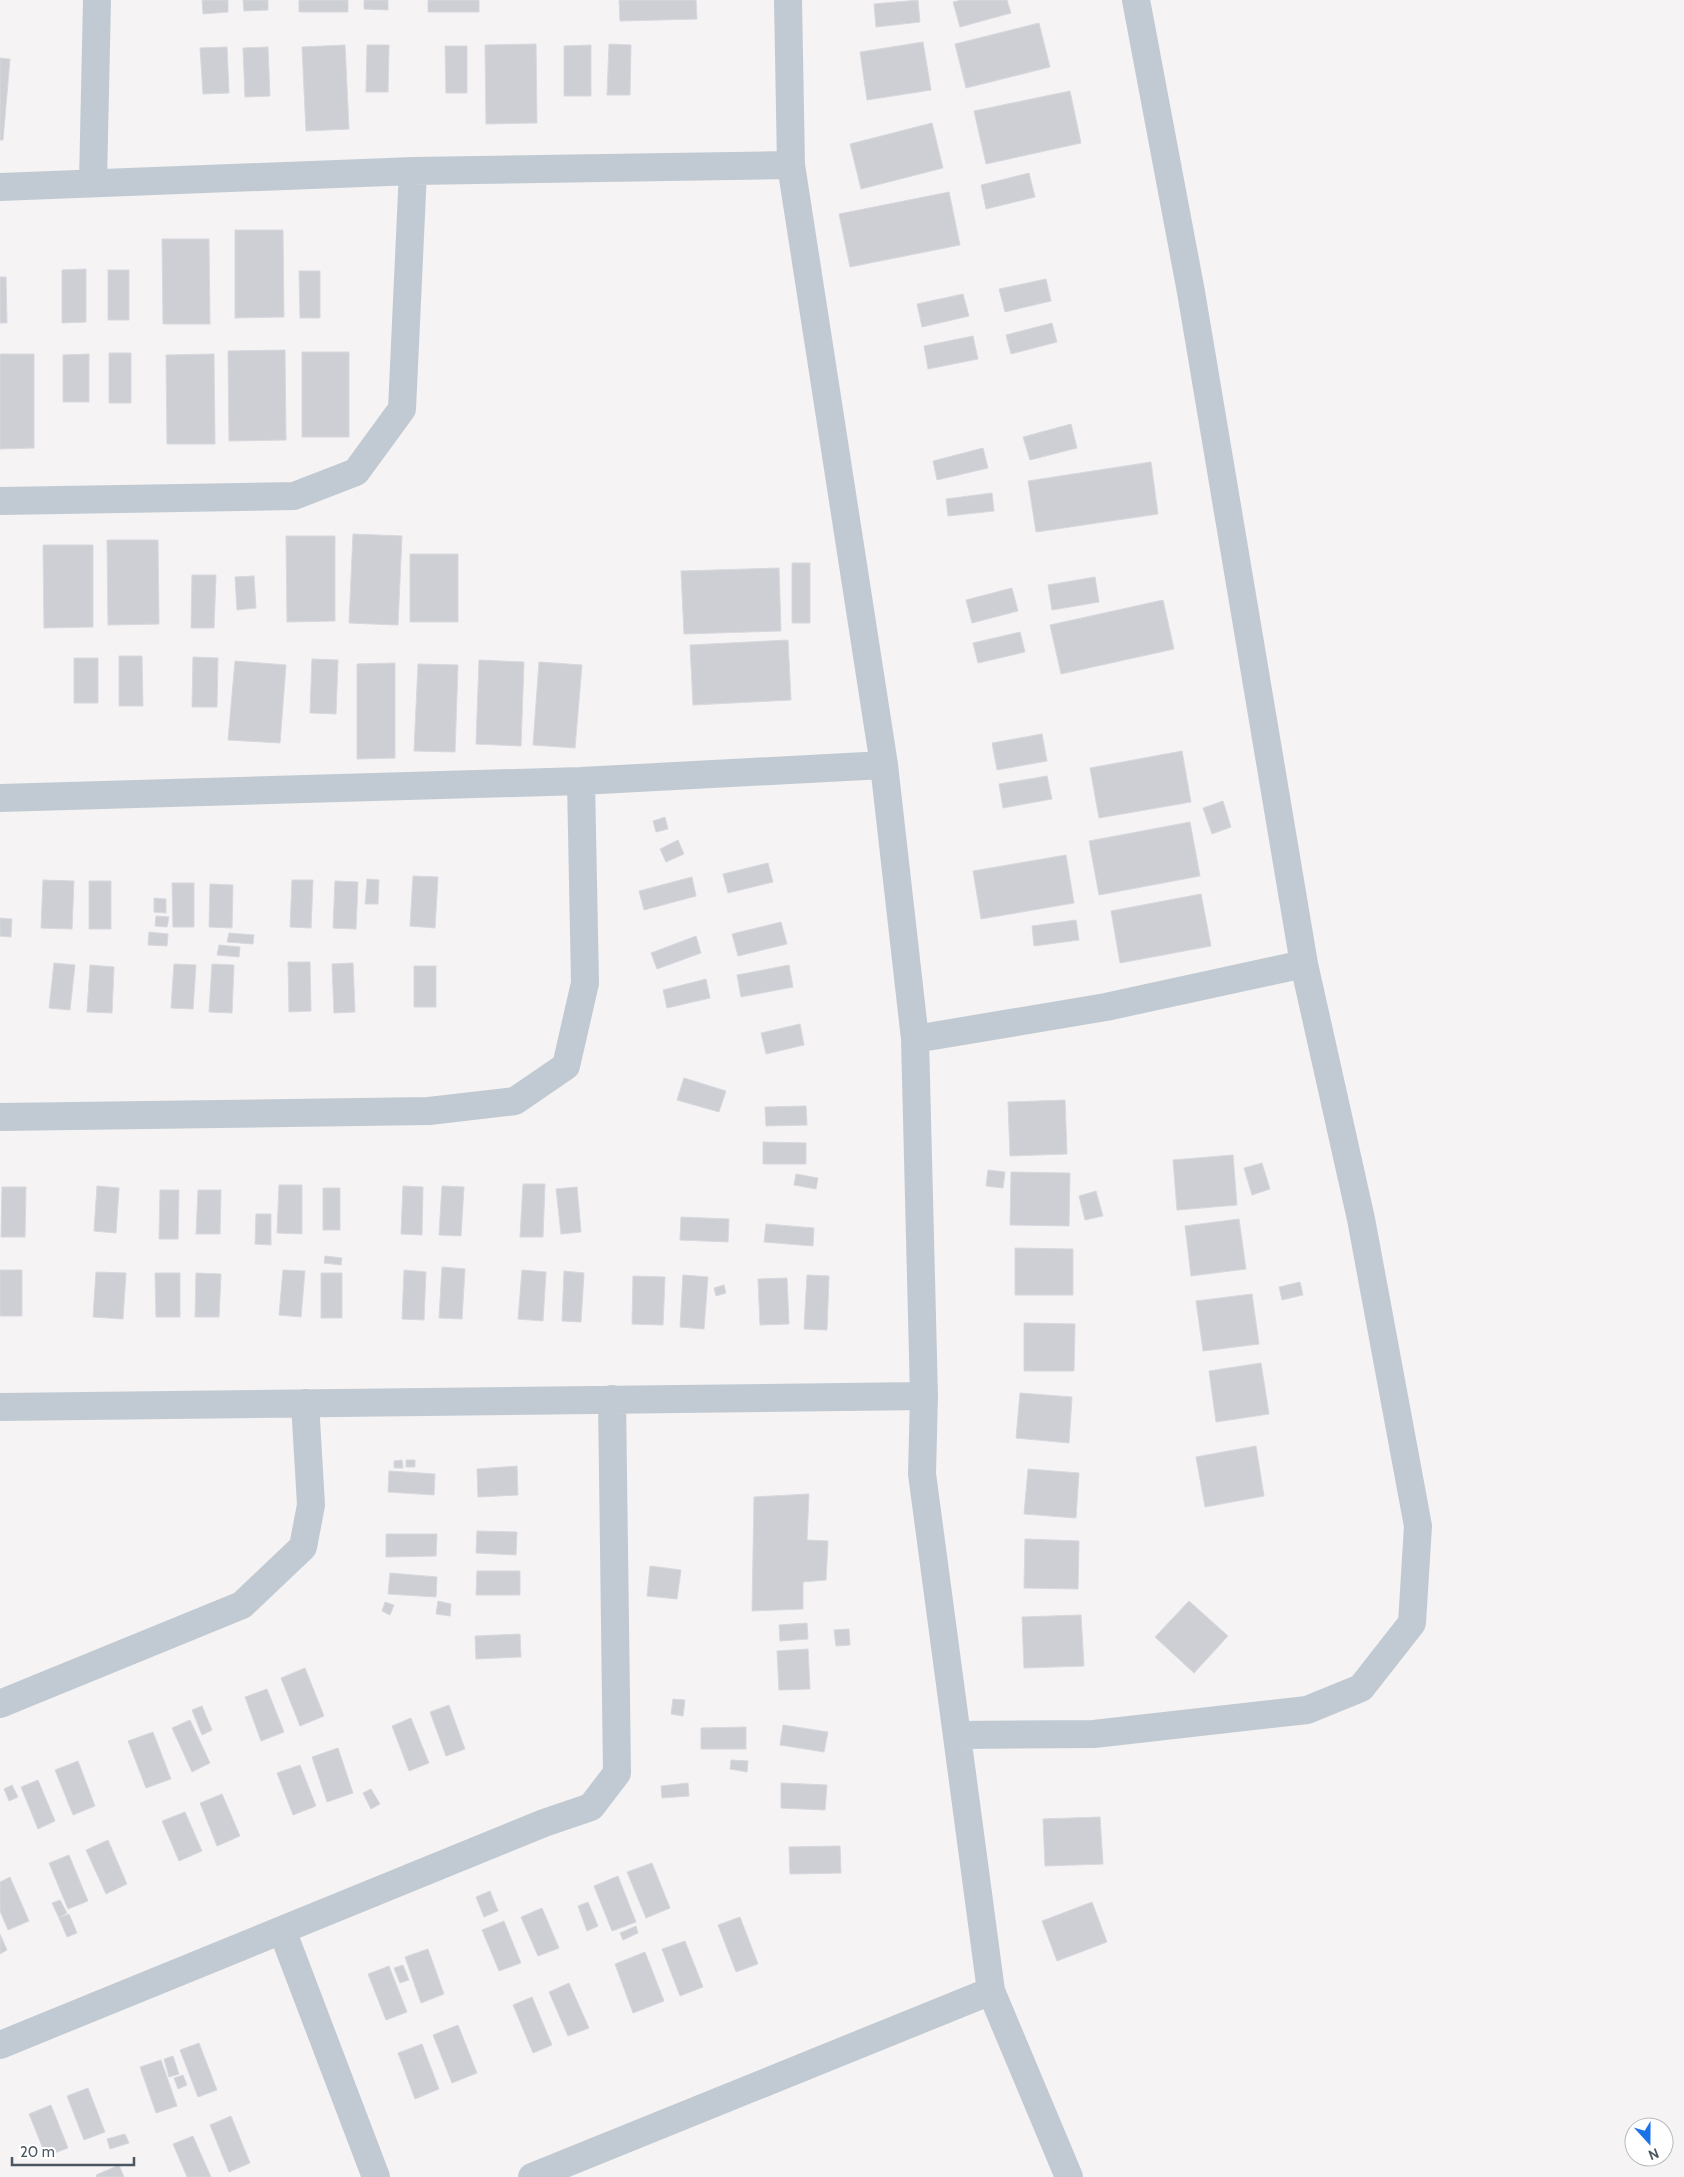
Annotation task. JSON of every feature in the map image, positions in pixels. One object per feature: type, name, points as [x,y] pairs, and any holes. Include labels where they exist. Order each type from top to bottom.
[{"type":"street","points":[[93,182],[97,0]]},
{"type":"street","points":[[788,0],[791,165],[884,765],[915,1039],[924,1396],[922,1474],[991,1991],[1069,2177]]},
{"type":"street","points":[[958,1735],[1094,1734],[1307,1710],[1361,1688],[1412,1623],[1418,1526],[1361,1219],[1304,964],[1191,292],[1136,0]]},
{"type":"street","points":[[0,187],[413,171],[791,165]]},
{"type":"street","points":[[0,501],[294,496],[356,472],[402,409],[413,171]]},
{"type":"street","points":[[0,798],[581,781],[884,765]]},
{"type":"street","points":[[0,1116],[429,1111],[515,1102],[566,1066],[585,983],[581,781]]},
{"type":"street","points":[[915,1039],[1106,1007],[1304,964]]},
{"type":"street","points":[[0,1407],[924,1396]]},
{"type":"street","points":[[0,2045],[544,1823],[591,1807],[617,1773],[612,1399]]},
{"type":"street","points":[[0,1704],[242,1605],[302,1547],[311,1505],[305,1403]]},
{"type":"street","points":[[282,1930],[376,2177]]},
{"type":"street","points":[[532,2177],[991,1991]]},
{"type":"building","points":[[202,0],[228,0],[228,12],[203,14]]},
{"type":"building","points":[[243,0],[268,0],[268,10],[244,11]]},
{"type":"building","points":[[299,0],[348,0],[348,12],[299,12]]},
{"type":"building","points":[[364,0],[388,0],[388,10],[364,9]]},
{"type":"building","points":[[428,0],[479,0],[479,12],[428,12]]},
{"type":"building","points":[[619,0],[696,0],[697,19],[620,21]]},
{"type":"building","points":[[918,0],[920,22],[876,27],[874,4]]},
{"type":"building","points":[[961,0],[1007,0],[1011,13],[960,27],[953,2]]},
{"type":"building","points":[[1039,23],[1050,67],[966,88],[955,44]]},
{"type":"building","points":[[923,42],[931,90],[867,100],[860,52]]},
{"type":"building","points":[[536,44],[537,123],[486,124],[485,45]]},
{"type":"building","points":[[609,44],[631,45],[630,95],[607,95]]},
{"type":"building","points":[[345,45],[349,129],[306,131],[302,47]]},
{"type":"building","points":[[367,45],[389,45],[388,92],[366,92]]},
{"type":"building","points":[[591,45],[591,96],[564,96],[564,46]]},
{"type":"building","points":[[445,46],[467,46],[467,93],[446,93]]},
{"type":"building","points":[[227,47],[229,93],[203,94],[200,48]]},
{"type":"building","points":[[268,47],[270,96],[245,97],[243,48]]},
{"type":"building","points":[[0,58],[10,59],[3,140],[0,140]]},
{"type":"building","points":[[1070,91],[1081,143],[986,164],[974,111]]},
{"type":"building","points":[[932,123],[943,168],[861,189],[850,144]]},
{"type":"building","points":[[1029,173],[1035,197],[986,209],[981,185]]},
{"type":"building","points":[[949,192],[960,245],[850,267],[839,214]]},
{"type":"building","points":[[235,230],[283,230],[284,317],[235,318]]},
{"type":"building","points":[[162,239],[209,239],[210,324],[163,324]]},
{"type":"building","points":[[86,269],[86,322],[62,323],[62,270]]},
{"type":"building","points":[[108,270],[129,270],[129,320],[108,320]]},
{"type":"building","points":[[299,271],[320,271],[320,318],[300,318]]},
{"type":"building","points":[[0,277],[6,277],[7,323],[0,323]]},
{"type":"building","points":[[1046,279],[1051,301],[1005,312],[999,289]]},
{"type":"building","points":[[963,294],[969,316],[922,327],[917,304]]},
{"type":"building","points":[[1052,323],[1057,342],[1011,354],[1006,335]]},
{"type":"building","points":[[973,336],[978,359],[928,369],[924,346]]},
{"type":"building","points":[[285,350],[286,440],[229,441],[228,351]]},
{"type":"building","points":[[302,352],[349,352],[349,437],[302,437]]},
{"type":"building","points":[[109,353],[131,353],[131,403],[109,403]]},
{"type":"building","points":[[0,354],[34,354],[34,448],[0,449]]},
{"type":"building","points":[[89,354],[89,402],[63,402],[63,355]]},
{"type":"building","points":[[214,354],[215,444],[167,444],[166,355]]},
{"type":"building","points":[[1071,424],[1077,448],[1030,460],[1023,437]]},
{"type":"building","points":[[983,448],[988,468],[937,480],[933,461]]},
{"type":"building","points":[[1151,462],[1158,514],[1036,532],[1028,481]]},
{"type":"building","points":[[992,493],[994,511],[948,516],[946,499]]},
{"type":"building","points":[[353,534],[402,536],[398,625],[349,623]]},
{"type":"building","points":[[286,536],[335,536],[335,621],[287,622]]},
{"type":"building","points":[[107,540],[158,540],[159,624],[108,625]]},
{"type":"building","points":[[43,545],[93,545],[93,627],[44,628]]},
{"type":"building","points":[[410,554],[458,554],[458,622],[410,622]]},
{"type":"building","points":[[792,563],[810,563],[810,623],[792,623]]},
{"type":"building","points":[[779,568],[781,631],[684,634],[681,571]]},
{"type":"building","points":[[192,575],[216,575],[214,628],[191,628]]},
{"type":"building","points":[[254,576],[256,608],[237,610],[235,577]]},
{"type":"building","points":[[1095,577],[1099,602],[1052,610],[1048,585]]},
{"type":"building","points":[[1012,588],[1018,611],[972,623],[966,600]]},
{"type":"building","points":[[1163,600],[1174,649],[1061,674],[1050,625]]},
{"type":"building","points":[[1020,632],[1025,652],[978,663],[973,643]]},
{"type":"building","points":[[788,640],[791,700],[693,705],[690,645]]},
{"type":"building","points":[[119,656],[142,656],[143,706],[119,706]]},
{"type":"building","points":[[193,657],[218,658],[217,707],[192,707]]},
{"type":"building","points":[[74,658],[98,658],[98,703],[74,703]]},
{"type":"building","points":[[312,659],[338,660],[336,714],[310,713]]},
{"type":"building","points":[[479,660],[524,662],[521,746],[476,744]]},
{"type":"building","points":[[235,661],[286,665],[280,743],[228,740]]},
{"type":"building","points":[[539,662],[582,665],[575,748],[533,745]]},
{"type":"building","points":[[395,663],[395,758],[357,759],[357,664]]},
{"type":"building","points":[[418,664],[458,665],[455,752],[414,751]]},
{"type":"building","points":[[1042,734],[1047,761],[997,770],[992,743]]},
{"type":"building","points":[[1182,751],[1191,802],[1099,818],[1090,768]]},
{"type":"building","points":[[1047,776],[1052,799],[1003,808],[999,784]]},
{"type":"building","points":[[1223,801],[1231,827],[1212,834],[1203,808]]},
{"type":"building","points":[[665,817],[668,829],[656,832],[653,821]]},
{"type":"building","points":[[1190,822],[1200,876],[1099,895],[1089,841]]},
{"type":"building","points":[[678,840],[684,854],[666,862],[660,849]]},
{"type":"building","points":[[1066,855],[1074,903],[981,919],[973,871]]},
{"type":"building","points":[[768,863],[773,882],[728,893],[723,874]]},
{"type":"building","points":[[413,876],[438,877],[435,928],[410,926]]},
{"type":"building","points":[[692,877],[696,896],[644,910],[639,891]]},
{"type":"building","points":[[367,879],[379,880],[378,904],[365,904]]},
{"type":"building","points":[[43,880],[74,881],[72,929],[41,928]]},
{"type":"building","points":[[292,880],[313,880],[311,928],[290,927]]},
{"type":"building","points":[[89,881],[111,881],[111,929],[89,929]]},
{"type":"building","points":[[335,881],[358,882],[356,929],[333,928]]},
{"type":"building","points":[[172,883],[194,883],[194,927],[173,927]]},
{"type":"building","points":[[210,884],[233,885],[232,928],[209,927]]},
{"type":"building","points":[[1201,894],[1211,946],[1120,963],[1111,911]]},
{"type":"building","points":[[154,898],[166,899],[166,913],[154,912]]},
{"type":"building","points":[[156,916],[169,917],[167,927],[155,926]]},
{"type":"building","points":[[0,918],[12,919],[11,937],[0,936]]},
{"type":"building","points":[[1076,920],[1079,940],[1034,946],[1032,926]]},
{"type":"building","points":[[781,922],[787,944],[738,956],[732,934]]},
{"type":"building","points":[[149,932],[168,934],[167,946],[148,945]]},
{"type":"building","points":[[229,933],[254,935],[253,944],[227,942]]},
{"type":"building","points":[[696,936],[701,953],[657,969],[651,953]]},
{"type":"building","points":[[219,945],[240,947],[239,957],[217,955]]},
{"type":"building","points":[[288,962],[310,962],[311,1011],[289,1012]]},
{"type":"building","points":[[54,963],[75,965],[70,1010],[49,1008]]},
{"type":"building","points":[[353,963],[355,1012],[334,1013],[332,964]]},
{"type":"building","points":[[174,964],[196,965],[193,1009],[171,1008]]},
{"type":"building","points":[[212,964],[234,965],[232,1013],[209,1012]]},
{"type":"building","points":[[90,965],[114,967],[112,1013],[87,1012]]},
{"type":"building","points":[[789,965],[793,987],[741,997],[737,975]]},
{"type":"building","points":[[414,966],[436,966],[436,1007],[414,1007]]},
{"type":"building","points":[[706,979],[710,998],[667,1008],[663,990]]},
{"type":"building","points":[[800,1024],[804,1045],[766,1054],[761,1033]]},
{"type":"building","points":[[684,1078],[726,1091],[719,1112],[677,1100]]},
{"type":"building","points":[[1065,1100],[1067,1154],[1010,1156],[1008,1102]]},
{"type":"building","points":[[806,1106],[807,1125],[766,1126],[765,1107]]},
{"type":"building","points":[[763,1142],[806,1143],[806,1164],[763,1164]]},
{"type":"building","points":[[1233,1155],[1237,1205],[1177,1210],[1173,1160]]},
{"type":"building","points":[[1262,1163],[1270,1189],[1252,1195],[1244,1168]]},
{"type":"building","points":[[988,1170],[1005,1172],[1003,1188],[986,1186]]},
{"type":"building","points":[[1011,1172],[1070,1173],[1069,1226],[1010,1225]]},
{"type":"building","points":[[796,1174],[818,1178],[816,1189],[794,1185]]},
{"type":"building","points":[[523,1184],[545,1184],[543,1237],[520,1237]]},
{"type":"building","points":[[279,1185],[302,1185],[302,1234],[277,1233]]},
{"type":"building","points":[[97,1186],[119,1188],[116,1233],[94,1231]]},
{"type":"building","points":[[403,1186],[423,1187],[422,1235],[401,1234]]},
{"type":"building","points":[[442,1186],[464,1187],[461,1236],[439,1235]]},
{"type":"building","points":[[2,1187],[26,1187],[25,1237],[1,1237]]},
{"type":"building","points":[[577,1187],[581,1232],[561,1234],[556,1189]]},
{"type":"building","points":[[323,1188],[340,1188],[340,1230],[323,1230]]},
{"type":"building","points":[[160,1190],[179,1190],[178,1239],[159,1239]]},
{"type":"building","points":[[198,1190],[221,1190],[220,1234],[196,1234]]},
{"type":"building","points":[[1096,1191],[1103,1216],[1085,1220],[1079,1196]]},
{"type":"building","points":[[256,1214],[271,1214],[271,1245],[255,1244]]},
{"type":"building","points":[[681,1217],[729,1219],[728,1242],[680,1240]]},
{"type":"building","points":[[1239,1219],[1246,1269],[1191,1276],[1185,1226]]},
{"type":"building","points":[[766,1224],[814,1228],[813,1246],[764,1242]]},
{"type":"building","points":[[1015,1248],[1073,1249],[1073,1295],[1015,1295]]},
{"type":"building","points":[[325,1256],[342,1258],[341,1265],[324,1263]]},
{"type":"building","points":[[442,1267],[465,1269],[462,1319],[439,1318]]},
{"type":"building","points":[[0,1270],[22,1270],[22,1316],[0,1316]]},
{"type":"building","points":[[283,1270],[305,1271],[301,1317],[279,1315]]},
{"type":"building","points":[[404,1270],[426,1272],[424,1320],[402,1319]]},
{"type":"building","points":[[522,1270],[546,1272],[543,1321],[518,1319]]},
{"type":"building","points":[[564,1271],[584,1273],[581,1322],[562,1321]]},
{"type":"building","points":[[96,1272],[126,1273],[123,1319],[93,1317]]},
{"type":"building","points":[[155,1273],[180,1273],[180,1317],[156,1317]]},
{"type":"building","points":[[196,1273],[221,1274],[219,1317],[195,1317]]},
{"type":"building","points":[[321,1273],[342,1273],[342,1318],[321,1318]]},
{"type":"building","points":[[683,1275],[708,1277],[704,1329],[680,1327]]},
{"type":"building","points":[[807,1275],[829,1276],[827,1330],[804,1329]]},
{"type":"building","points":[[633,1276],[665,1277],[663,1325],[632,1324]]},
{"type":"building","points":[[787,1278],[789,1324],[760,1325],[758,1279]]},
{"type":"building","points":[[1300,1282],[1303,1295],[1282,1300],[1279,1287]]},
{"type":"building","points":[[724,1285],[726,1293],[716,1296],[714,1288]]},
{"type":"building","points":[[1252,1294],[1259,1344],[1203,1351],[1196,1301]]},
{"type":"building","points":[[1024,1323],[1075,1324],[1074,1371],[1024,1371]]},
{"type":"building","points":[[1261,1363],[1269,1414],[1216,1422],[1209,1371]]},
{"type":"building","points":[[1020,1393],[1072,1397],[1069,1443],[1016,1438]]},
{"type":"building","points":[[1256,1446],[1264,1496],[1205,1507],[1196,1457]]},
{"type":"building","points":[[402,1460],[403,1468],[394,1468],[394,1461]]},
{"type":"building","points":[[406,1460],[415,1460],[415,1467],[406,1467]]},
{"type":"building","points":[[517,1466],[518,1495],[478,1497],[477,1469]]},
{"type":"building","points":[[1028,1469],[1079,1473],[1076,1518],[1024,1514]]},
{"type":"building","points":[[389,1471],[435,1474],[434,1495],[388,1492]]},
{"type":"building","points":[[809,1494],[807,1540],[828,1541],[826,1580],[803,1582],[803,1609],[752,1611],[754,1497]]},
{"type":"building","points":[[477,1531],[517,1532],[516,1555],[476,1553]]},
{"type":"building","points":[[386,1534],[437,1534],[436,1556],[386,1557]]},
{"type":"building","points":[[1025,1539],[1079,1541],[1078,1589],[1024,1588]]},
{"type":"building","points":[[650,1566],[681,1570],[677,1599],[647,1596]]},
{"type":"building","points":[[477,1571],[520,1571],[520,1595],[476,1595]]},
{"type":"building","points":[[390,1573],[437,1577],[436,1597],[388,1594]]},
{"type":"building","points":[[438,1601],[451,1604],[450,1616],[436,1614]]},
{"type":"building","points":[[1189,1601],[1228,1636],[1194,1673],[1155,1637]]},
{"type":"building","points":[[385,1602],[394,1605],[390,1615],[382,1611]]},
{"type":"building","points":[[1081,1615],[1084,1666],[1024,1668],[1022,1617]]},
{"type":"building","points":[[807,1623],[808,1639],[780,1641],[779,1625]]},
{"type":"building","points":[[849,1629],[850,1645],[836,1646],[834,1630]]},
{"type":"building","points":[[520,1634],[521,1657],[476,1659],[475,1636]]},
{"type":"building","points":[[808,1649],[810,1689],[779,1690],[777,1651]]},
{"type":"building","points":[[305,1668],[324,1716],[300,1726],[281,1678]]},
{"type":"building","points":[[267,1689],[284,1732],[261,1741],[245,1697]]},
{"type":"building","points":[[673,1699],[685,1700],[683,1716],[671,1714]]},
{"type":"building","points":[[449,1705],[465,1749],[446,1756],[430,1712]]},
{"type":"building","points":[[202,1706],[212,1730],[202,1735],[192,1710]]},
{"type":"building","points":[[411,1718],[429,1763],[409,1771],[392,1726]]},
{"type":"building","points":[[190,1720],[210,1763],[192,1772],[172,1728]]},
{"type":"building","points":[[783,1725],[828,1732],[824,1752],[780,1745]]},
{"type":"building","points":[[746,1727],[746,1749],[701,1749],[701,1728]]},
{"type":"building","points":[[153,1732],[171,1779],[146,1788],[128,1741]]},
{"type":"building","points":[[338,1748],[353,1793],[327,1802],[312,1757]]},
{"type":"building","points":[[731,1760],[748,1761],[747,1772],[730,1769]]},
{"type":"building","points":[[78,1761],[95,1806],[73,1815],[55,1770]]},
{"type":"building","points":[[300,1765],[316,1806],[293,1815],[277,1773]]},
{"type":"building","points":[[38,1780],[55,1821],[38,1829],[21,1787]]},
{"type":"building","points":[[688,1783],[689,1796],[662,1798],[661,1786]]},
{"type":"building","points":[[781,1783],[827,1785],[825,1810],[781,1808]]},
{"type":"building","points":[[12,1785],[18,1797],[9,1801],[4,1789]]},
{"type":"building","points":[[371,1789],[380,1804],[371,1809],[363,1793]]},
{"type":"building","points":[[222,1794],[240,1836],[217,1846],[200,1803]]},
{"type":"building","points":[[185,1812],[202,1851],[179,1861],[162,1821]]},
{"type":"building","points":[[1100,1817],[1103,1864],[1045,1866],[1043,1819]]},
{"type":"building","points":[[108,1840],[127,1884],[106,1894],[86,1850]]},
{"type":"building","points":[[840,1846],[841,1873],[790,1874],[789,1847]]},
{"type":"building","points":[[69,1855],[88,1901],[68,1909],[49,1863]]},
{"type":"building","points":[[652,1863],[670,1908],[646,1918],[627,1872]]},
{"type":"building","points":[[618,1876],[636,1922],[612,1931],[594,1886]]},
{"type":"building","points":[[10,1877],[29,1921],[8,1930],[0,1911],[0,1882]]},
{"type":"building","points":[[490,1891],[498,1911],[484,1917],[476,1897]]},
{"type":"building","points":[[60,1900],[67,1913],[59,1918],[52,1903]]},
{"type":"building","points":[[588,1902],[598,1926],[587,1931],[578,1906]]},
{"type":"building","points":[[1092,1902],[1107,1942],[1057,1961],[1042,1921]]},
{"type":"building","points":[[542,1908],[559,1948],[538,1956],[521,1917]]},
{"type":"building","points":[[69,1914],[77,1933],[67,1937],[59,1918]]},
{"type":"building","points":[[740,1917],[758,1964],[736,1972],[718,1925]]},
{"type":"building","points":[[504,1921],[521,1963],[499,1971],[482,1930]]},
{"type":"building","points":[[636,1926],[638,1933],[623,1940],[620,1933]]},
{"type":"building","points":[[0,1934],[7,1950],[0,1954]]},
{"type":"building","points":[[685,1941],[703,1987],[680,1996],[662,1949]]},
{"type":"building","points":[[428,1949],[444,1994],[421,2003],[405,1957]]},
{"type":"building","points":[[645,1952],[664,2001],[633,2013],[615,1964]]},
{"type":"building","points":[[403,1965],[409,1980],[400,1983],[394,1968]]},
{"type":"building","points":[[389,1966],[407,2012],[386,2020],[368,1974]]},
{"type":"building","points":[[569,1983],[589,2028],[568,2036],[549,1992]]},
{"type":"building","points":[[532,1997],[552,2045],[533,2053],[513,2005]]},
{"type":"building","points":[[458,2025],[477,2073],[452,2083],[433,2035]]},
{"type":"building","points":[[199,2043],[217,2090],[198,2097],[180,2050]]},
{"type":"building","points":[[422,2044],[439,2089],[415,2099],[398,2053]]},
{"type":"building","points":[[173,2056],[179,2074],[169,2077],[164,2059]]},
{"type":"building","points":[[161,2060],[177,2106],[156,2113],[140,2067]]},
{"type":"building","points":[[183,2075],[187,2085],[178,2089],[174,2078]]},
{"type":"building","points":[[88,2088],[105,2132],[84,2140],[67,2096]]},
{"type":"building","points":[[51,2105],[68,2148],[46,2156],[29,2114]]},
{"type":"building","points":[[231,2116],[250,2163],[229,2172],[210,2125]]},
{"type":"building","points":[[125,2134],[129,2143],[110,2149],[107,2139]]},
{"type":"building","points":[[193,2136],[211,2177],[187,2177],[173,2144]]},
{"type":"building","points":[[119,2165],[124,2177],[97,2177],[96,2175]]}]
